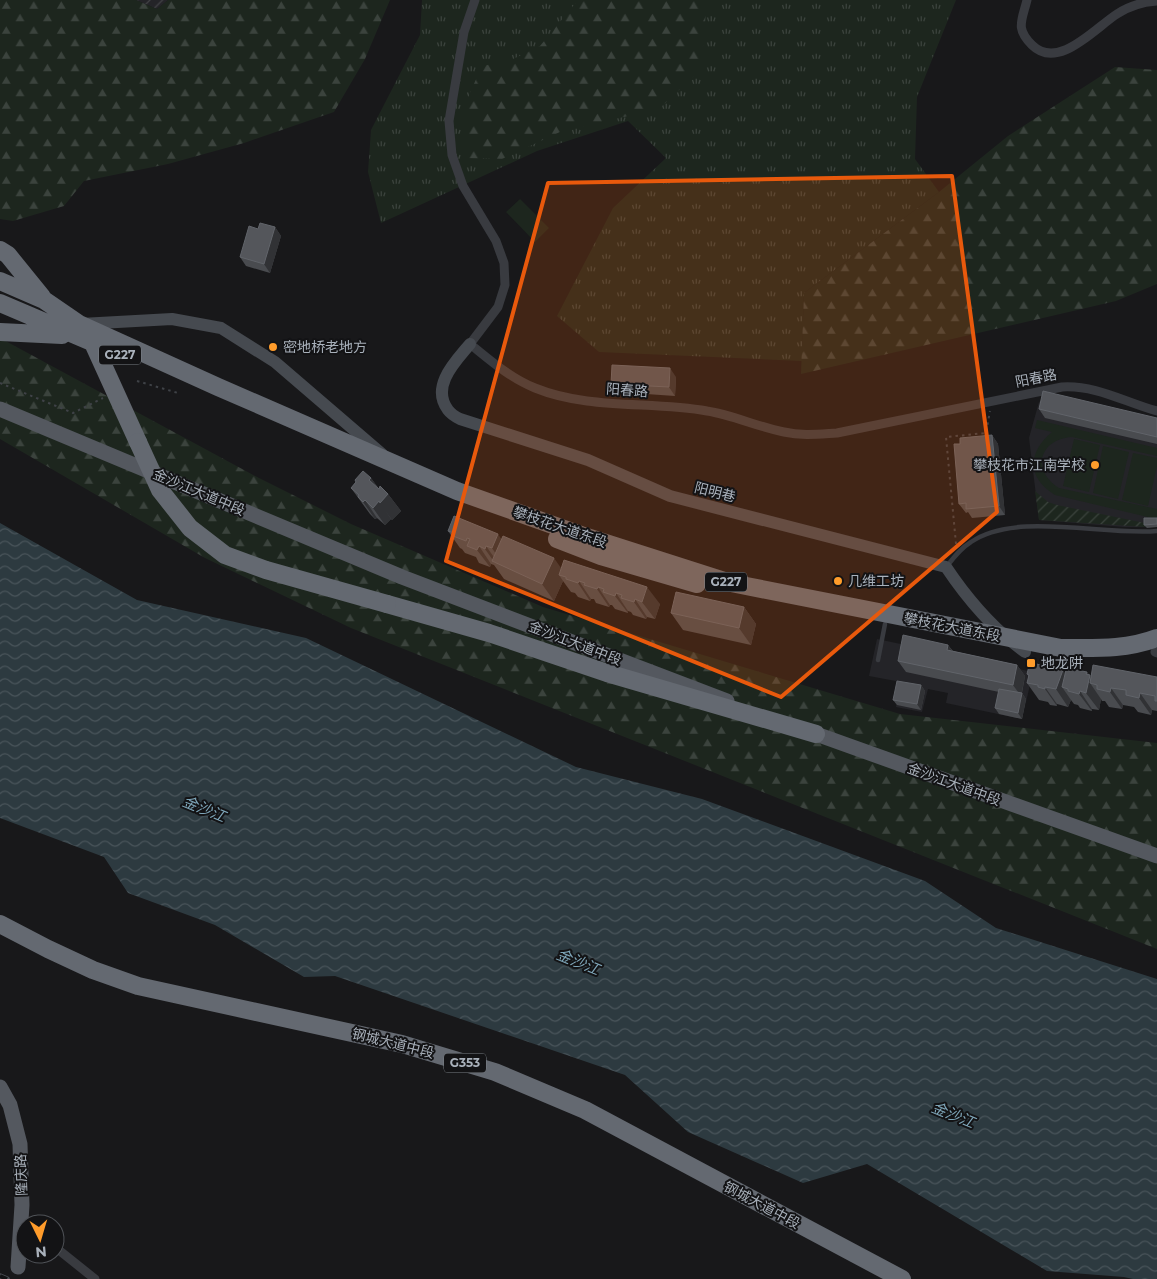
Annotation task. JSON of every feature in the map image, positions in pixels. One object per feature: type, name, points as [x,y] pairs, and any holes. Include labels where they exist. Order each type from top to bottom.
[{"type":"highway","points":[[0,250],[8,256],[44,300]]},
{"type":"highway","name":"G227","points":[[0,281],[44,300],[93,343],[236,399]]},
{"type":"highway","name":"G227","points":[[0,304],[77,330],[304,429]]},
{"type":"highway","points":[[0,332],[77,330]]},
{"type":"highway","points":[[93,343],[160,490],[190,528],[225,555],[266,570],[489,633],[607,673],[740,709],[816,734]]},
{"type":"highway","name":"攀枝花大道东段","points":[[304,429],[391,462],[458,491],[653,560],[732,583],[1061,648],[1105,649],[1146,642],[1157,649]]},
{"type":"highway","name":"攀枝花大道东段","points":[[304,429],[452,501],[601,556],[672,578],[734,594],[1025,652],[1071,658],[1114,658],[1157,649]]},
{"type":"highway","name":"钢城大道中段","points":[[0,924],[93,970],[138,986],[402,1044],[495,1072],[585,1110],[902,1279]]},
{"type":"main road","name":"金沙江大道中段","points":[[0,409],[402,577],[740,709]]},
{"type":"main road","name":"金沙江大道中段","points":[[816,734],[1157,856]]},
{"type":"main road","name":"隆庆路","points":[[0,1087],[10,1105],[20,1144],[24,1214]]},
{"type":"street","points":[[470,344],[498,307],[505,285],[504,263],[496,241],[462,186],[452,155],[449,121],[464,32],[475,0]]},
{"type":"street","points":[[1027,0],[1022,16],[1024,36],[1034,47],[1042,52],[1051,54],[1069,49],[1118,13],[1134,5],[1157,1]]},
{"type":"street","points":[[77,330],[172,320],[221,328],[275,362],[391,462]]},
{"type":"street","name":"阳春路","points":[[470,344],[508,374],[536,388],[562,396],[618,404],[690,408],[715,412],[784,432],[811,435],[837,433],[1062,387],[1079,386],[1095,389],[1157,410]]},
{"type":"street","name":"阳明巷","points":[[470,344],[450,369],[443,383],[442,398],[448,411],[460,420],[588,460],[670,496],[946,567]]},
{"type":"street","points":[[946,567],[972,604],[1004,638],[1025,652]]},
{"type":"street","points":[[65,1255],[95,1279]]},
{"type":"lane","points":[[946,567],[956,554],[978,538],[990,532],[1010,528],[1036,526],[1124,532],[1157,531]]},
{"type":"lane","points":[[878,660],[885,624]]},
{"type":"path","points":[[137,381],[178,393]]},
{"type":"path","points":[[0,384],[73,413],[107,396]]},
{"type":"path","points":[[956,554],[946,437],[986,433],[992,401]]},
{"type":"highlighted area","points":[[952,176],[997,512],[781,697],[446,561],[548,183]]},
{"type":"shaded area","points":[[136,0],[168,0],[157,9]]},
{"type":"shaded area","name":"攀枝花市江南学校","points":[[1050,396],[1157,420],[1157,527],[1124,527],[1039,520],[1029,438],[1039,402]]},
{"type":"shaded area","points":[[877,639],[1033,672],[1022,719],[946,703],[948,693],[928,689],[922,712],[896,707],[901,682],[869,676]]},
{"type":"green space","points":[[0,0],[136,0],[157,9],[168,0],[390,0],[365,59],[334,112],[244,143],[168,164],[84,181],[64,206],[13,221],[0,219]]},
{"type":"green space","points":[[422,0],[956,0],[917,97],[915,159],[939,192],[804,293],[802,361],[599,352],[557,316],[613,208],[666,158],[628,121],[537,151],[381,223],[368,172],[371,130],[420,35]]},
{"type":"green space","points":[[580,0],[707,0],[701,69],[659,109],[562,131],[502,159],[466,158],[464,131],[469,95],[482,66],[509,61],[540,46]]},
{"type":"green space","points":[[1115,67],[1157,70],[1157,284],[1116,301],[801,374],[804,293],[939,192],[1008,136]]},
{"type":"green space","points":[[520,199],[549,228],[535,242],[506,212]]},
{"type":"green space","points":[[0,338],[259,478],[351,524],[543,607],[900,714],[1157,743],[1157,949],[351,628],[205,558],[0,439]]},
{"type":"green space","points":[[1037,420],[1157,448],[1157,456],[1072,437],[1052,443],[1046,450],[1042,465],[1050,481],[1059,488],[1157,509],[1157,517],[1152,518],[1055,495],[1046,488],[1039,481],[1034,465],[1038,448],[1052,432],[1035,428]]},
{"type":"green space","points":[[1074,439],[1100,445],[1089,492],[1063,486]]},
{"type":"green space","points":[[1103,446],[1129,452],[1118,499],[1093,493]]},
{"type":"green space","points":[[1133,453],[1157,458],[1148,506],[1122,500]]},
{"type":"green space","points":[[1035,491],[1048,502],[1057,505],[1145,523],[1146,527],[1039,520]]},
{"type":"water","name":"金沙江","points":[[0,523],[137,600],[306,638],[576,767],[702,799],[925,881],[996,928],[1157,979],[1157,1279],[1133,1279],[1047,1271],[867,1164],[803,1183],[688,1132],[625,1075],[335,976],[304,977],[215,925],[128,893],[104,857],[0,818]]},
{"type":"building","points":[[260,223],[275,227],[264,264],[240,257],[249,226],[258,229]]},
{"type":"building","points":[[612,365],[670,368],[669,387],[611,384]]},
{"type":"building","points":[[1043,391],[1157,418],[1157,437],[1039,409]]},
{"type":"building","points":[[992,435],[999,506],[966,509],[966,503],[959,504],[954,444],[960,444],[960,438]]},
{"type":"building","points":[[363,471],[371,478],[369,480],[379,489],[380,486],[388,494],[373,508],[365,500],[363,502],[358,497],[359,495],[351,488]]},
{"type":"building","points":[[454,516],[498,534],[492,548],[486,546],[485,549],[479,546],[477,550],[467,546],[470,539],[467,538],[466,541],[453,536],[454,533],[448,531]]},
{"type":"building","points":[[1144,518],[1157,518],[1157,524],[1144,525]]},
{"type":"building","points":[[503,536],[554,558],[542,584],[492,561]]},
{"type":"building","points":[[564,560],[647,587],[642,602],[635,599],[634,602],[621,598],[622,595],[616,593],[615,596],[603,592],[604,589],[598,587],[597,589],[584,585],[585,583],[579,581],[578,583],[566,579],[566,577],[559,575]]},
{"type":"building","points":[[676,592],[744,607],[739,628],[671,613]]},
{"type":"building","points":[[903,635],[948,645],[947,650],[1017,665],[1013,685],[898,661]]},
{"type":"building","points":[[1030,662],[1052,670],[1053,667],[1063,670],[1056,689],[1045,687],[1045,689],[1038,687],[1038,685],[1027,683]]},
{"type":"building","points":[[1093,665],[1157,677],[1157,701],[1155,701],[1155,696],[1140,693],[1139,698],[1126,695],[1126,690],[1111,688],[1110,692],[1097,689],[1097,685],[1090,683]]},
{"type":"building","points":[[1071,669],[1087,672],[1086,674],[1090,675],[1086,693],[1080,691],[1079,694],[1062,687],[1066,670],[1070,671]]},
{"type":"building","points":[[897,681],[921,685],[917,704],[893,700]]},
{"type":"building","points":[[999,689],[1022,693],[1018,713],[995,708]]},
{"type":"railway","points":[[0,1276],[7,1279]]},
{"type":"place","name":"密地桥老地方","points":[[273,347]]},
{"type":"place","name":"攀枝花市江南学校","points":[[1095,465]]},
{"type":"place","name":"几维工坊","points":[[838,581]]},
{"type":"place","name":"地龙阱","points":[[1031,663]]}]
